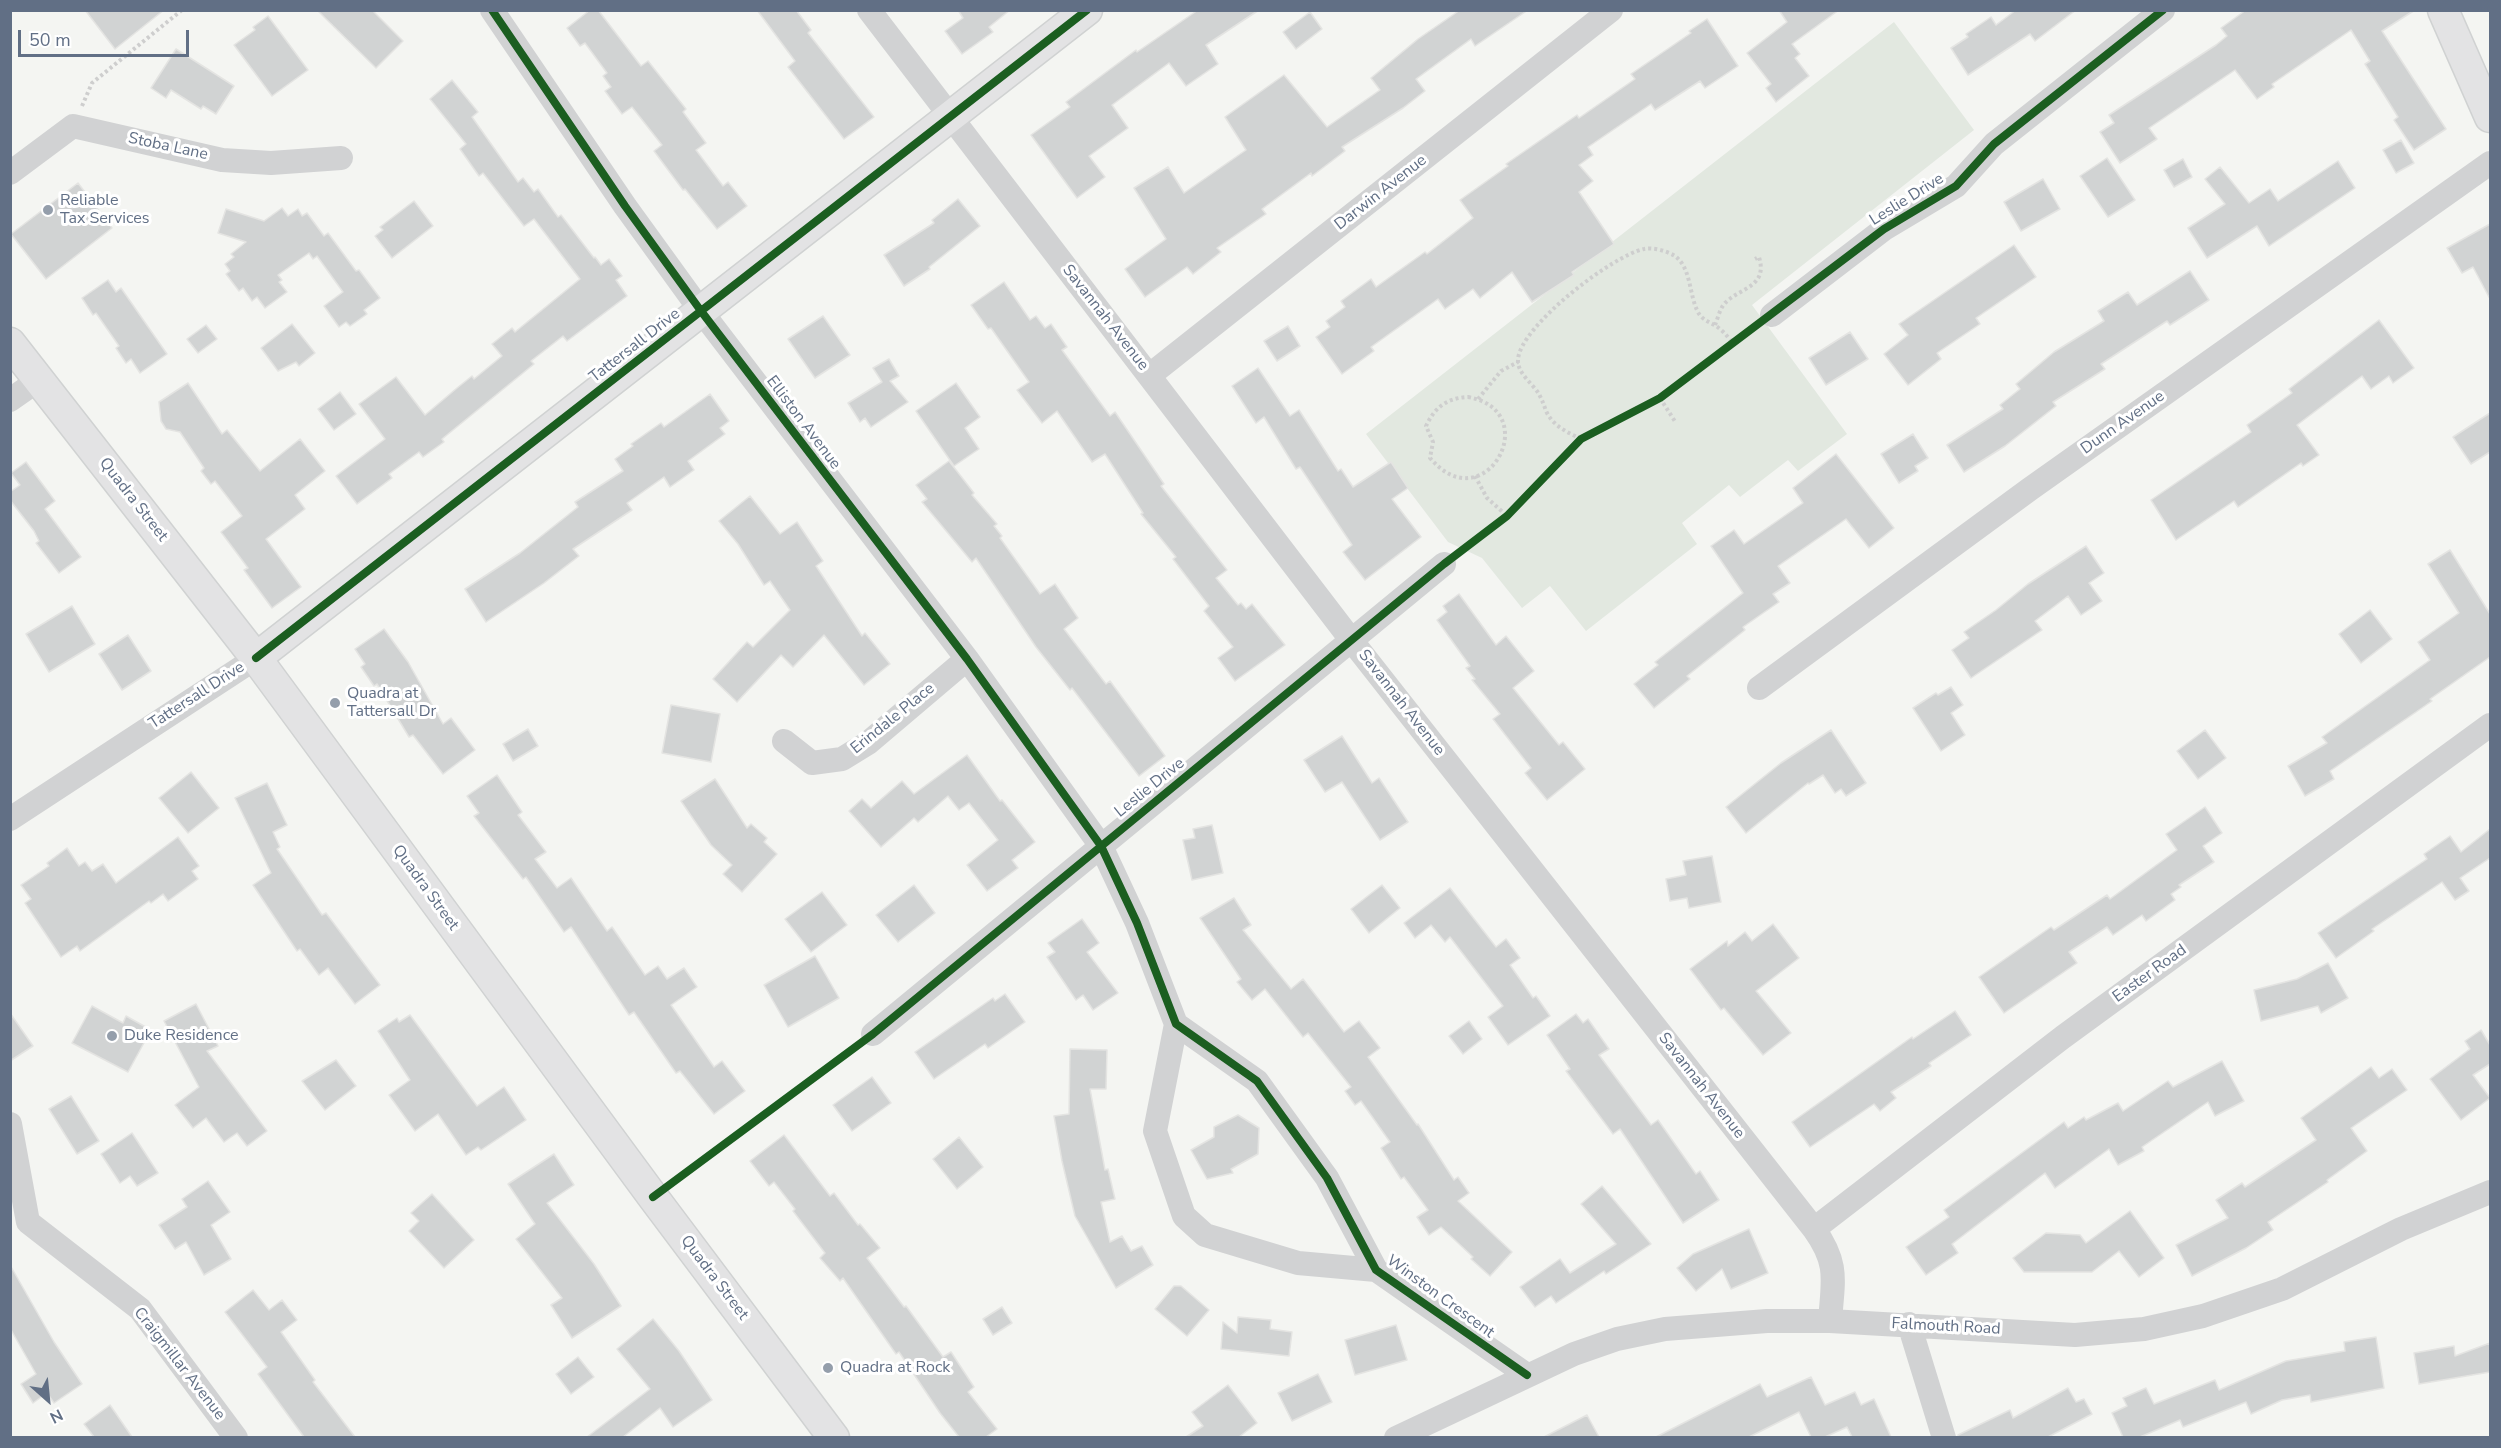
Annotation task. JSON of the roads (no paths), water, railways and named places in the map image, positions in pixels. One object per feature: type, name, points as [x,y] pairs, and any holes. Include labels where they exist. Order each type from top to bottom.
[{"type":"main road","name":"Tattersall Drive","points":[[256,658],[1087,10]]},
{"type":"main road","points":[[2443,10],[2482,78],[2490,117]]},
{"type":"main road","name":"Quadra Street","points":[[10,343],[256,658],[639,1178],[834,1437]]},
{"type":"street","name":"Elliston Avenue","points":[[492,10],[625,206],[701,312],[967,659],[1101,846]]},
{"type":"street","name":"Savannah Avenue","points":[[869,10],[1352,640],[1814,1229],[1832,1261],[1834,1273],[1830,1321]]},
{"type":"street","name":"Darwin Avenue","points":[[1150,375],[1611,10]]},
{"type":"street","name":"Leslie Drive","points":[[1772,315],[1884,229],[1956,186],[1994,144],[2163,10]]},
{"type":"street","name":"Stoba Lane","points":[[10,173],[72,126],[222,160],[271,163],[340,158]]},
{"type":"street","name":"Dunn Avenue","points":[[1759,688],[2030,489],[2490,163]]},
{"type":"street","points":[[10,400],[39,379]]},
{"type":"street","name":"Leslie Drive","points":[[873,1034],[1444,564]]},
{"type":"street","name":"Tattersall Drive","points":[[10,819],[256,658]]},
{"type":"street","name":"Erindale Place","points":[[784,741],[812,763],[842,759],[868,744],[967,659]]},
{"type":"street","name":"Easter Road","points":[[1814,1229],[2063,1037],[2490,725]]},
{"type":"street","points":[[1101,846],[1137,923],[1176,1024]]},
{"type":"street","name":"Winston Crescent","points":[[1376,1270],[1298,1263],[1205,1235],[1184,1216],[1155,1131],[1176,1024],[1257,1081],[1327,1178],[1376,1270],[1527,1375]]},
{"type":"street","name":"Craigmillar Avenue","points":[[10,1124],[28,1222],[140,1309],[236,1437]]},
{"type":"street","name":"Falmouth Road","points":[[1396,1437],[1527,1375],[1617,1339],[1665,1329],[1767,1321],[1830,1321],[2075,1335],[2144,1329],[2204,1316],[2282,1289],[2401,1229],[2490,1192]]},
{"type":"street","points":[[1910,1324],[1944,1437]]},
{"type":"place","name":"Reliable Tax Services","points":[[48,210]]},
{"type":"place","name":"Quadra at Tattersall Dr","points":[[335,703]]},
{"type":"place","name":"Duke Residence","points":[[112,1036]]},
{"type":"place","name":"Quadra at Rock","points":[[828,1368]]}]
